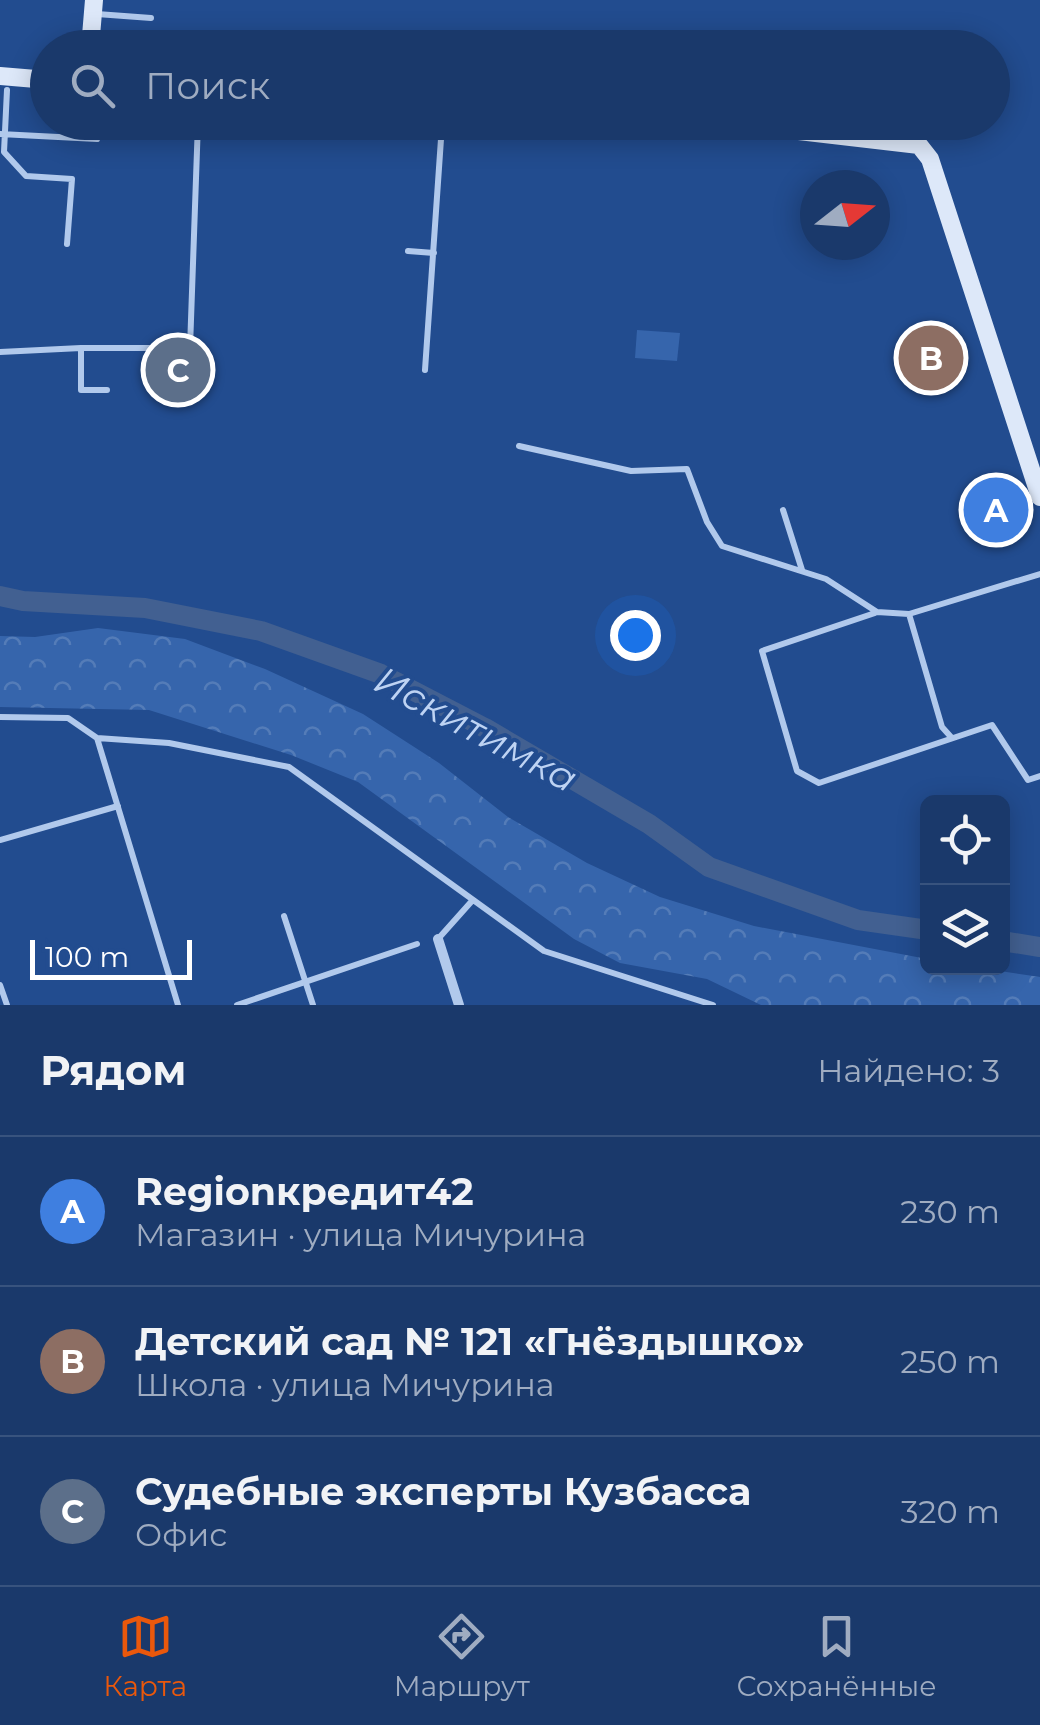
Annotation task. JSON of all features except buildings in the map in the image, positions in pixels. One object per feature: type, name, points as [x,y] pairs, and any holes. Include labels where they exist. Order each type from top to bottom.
[{"type":"street","points":[[4,83],[30,81]]},
{"type":"street","points":[[870,140],[919,146],[930,159],[1040,497]]},
{"type":"street","points":[[438,939],[459,1005]]},
{"type":"lane","points":[[94,7],[150,18]]},
{"type":"lane","points":[[4,83],[4,152],[26,176],[72,179],[67,244]]},
{"type":"lane","points":[[2,134],[30,135]]},
{"type":"lane","points":[[0,352],[190,348],[197,140]]},
{"type":"lane","points":[[425,370],[442,140]]},
{"type":"lane","points":[[408,251],[434,253]]},
{"type":"lane","points":[[80,348],[81,390],[107,390]]},
{"type":"lane","points":[[519,446],[631,470],[688,469],[707,522],[722,546],[826,579],[876,612]]},
{"type":"lane","points":[[782,510],[803,571]]},
{"type":"lane","points":[[1040,574],[909,614],[876,612],[762,651],[797,771],[820,783],[992,725],[1028,780],[1040,776]]},
{"type":"lane","points":[[909,614],[942,727],[951,737]]},
{"type":"lane","points":[[0,717],[68,718],[96,738],[169,742],[288,766],[544,952],[713,1005]]},
{"type":"lane","points":[[96,738],[178,1005]]},
{"type":"lane","points":[[0,840],[118,806]]},
{"type":"lane","points":[[438,939],[472,902]]},
{"type":"lane","points":[[284,916],[313,1005]]},
{"type":"lane","points":[[237,1005],[417,944]]},
{"type":"lane","points":[[0,985],[7,1005]]},
{"type":"green space","points":[[637,330],[680,333],[677,361],[635,358]]},
{"type":"green space","points":[[98,628],[185,639],[265,669],[363,714],[439,763],[508,817],[587,863],[660,897],[754,926],[920,958],[920,975],[1010,972],[1040,977],[1040,1005],[761,1005],[707,979],[620,963],[574,939],[358,782],[291,755],[149,710],[0,707],[0,636],[35,637]]},
{"type":"waterway","name":"Искитимка","points":[[0,596],[23,601],[145,608],[261,631],[381,674],[485,728],[649,824],[709,867],[858,920],[920,929]]},
{"type":"waterway","name":"Искитимка","points":[[1010,942],[1040,947]]},
{"type":"place","name":"Детский сад № 121 «Гнёздышко»","points":[[931,358]]},
{"type":"place","name":"Судебные эксперты Кузбасса","points":[[178,370]]},
{"type":"place","name":"Regionкредит42","points":[[996,510]]}]
